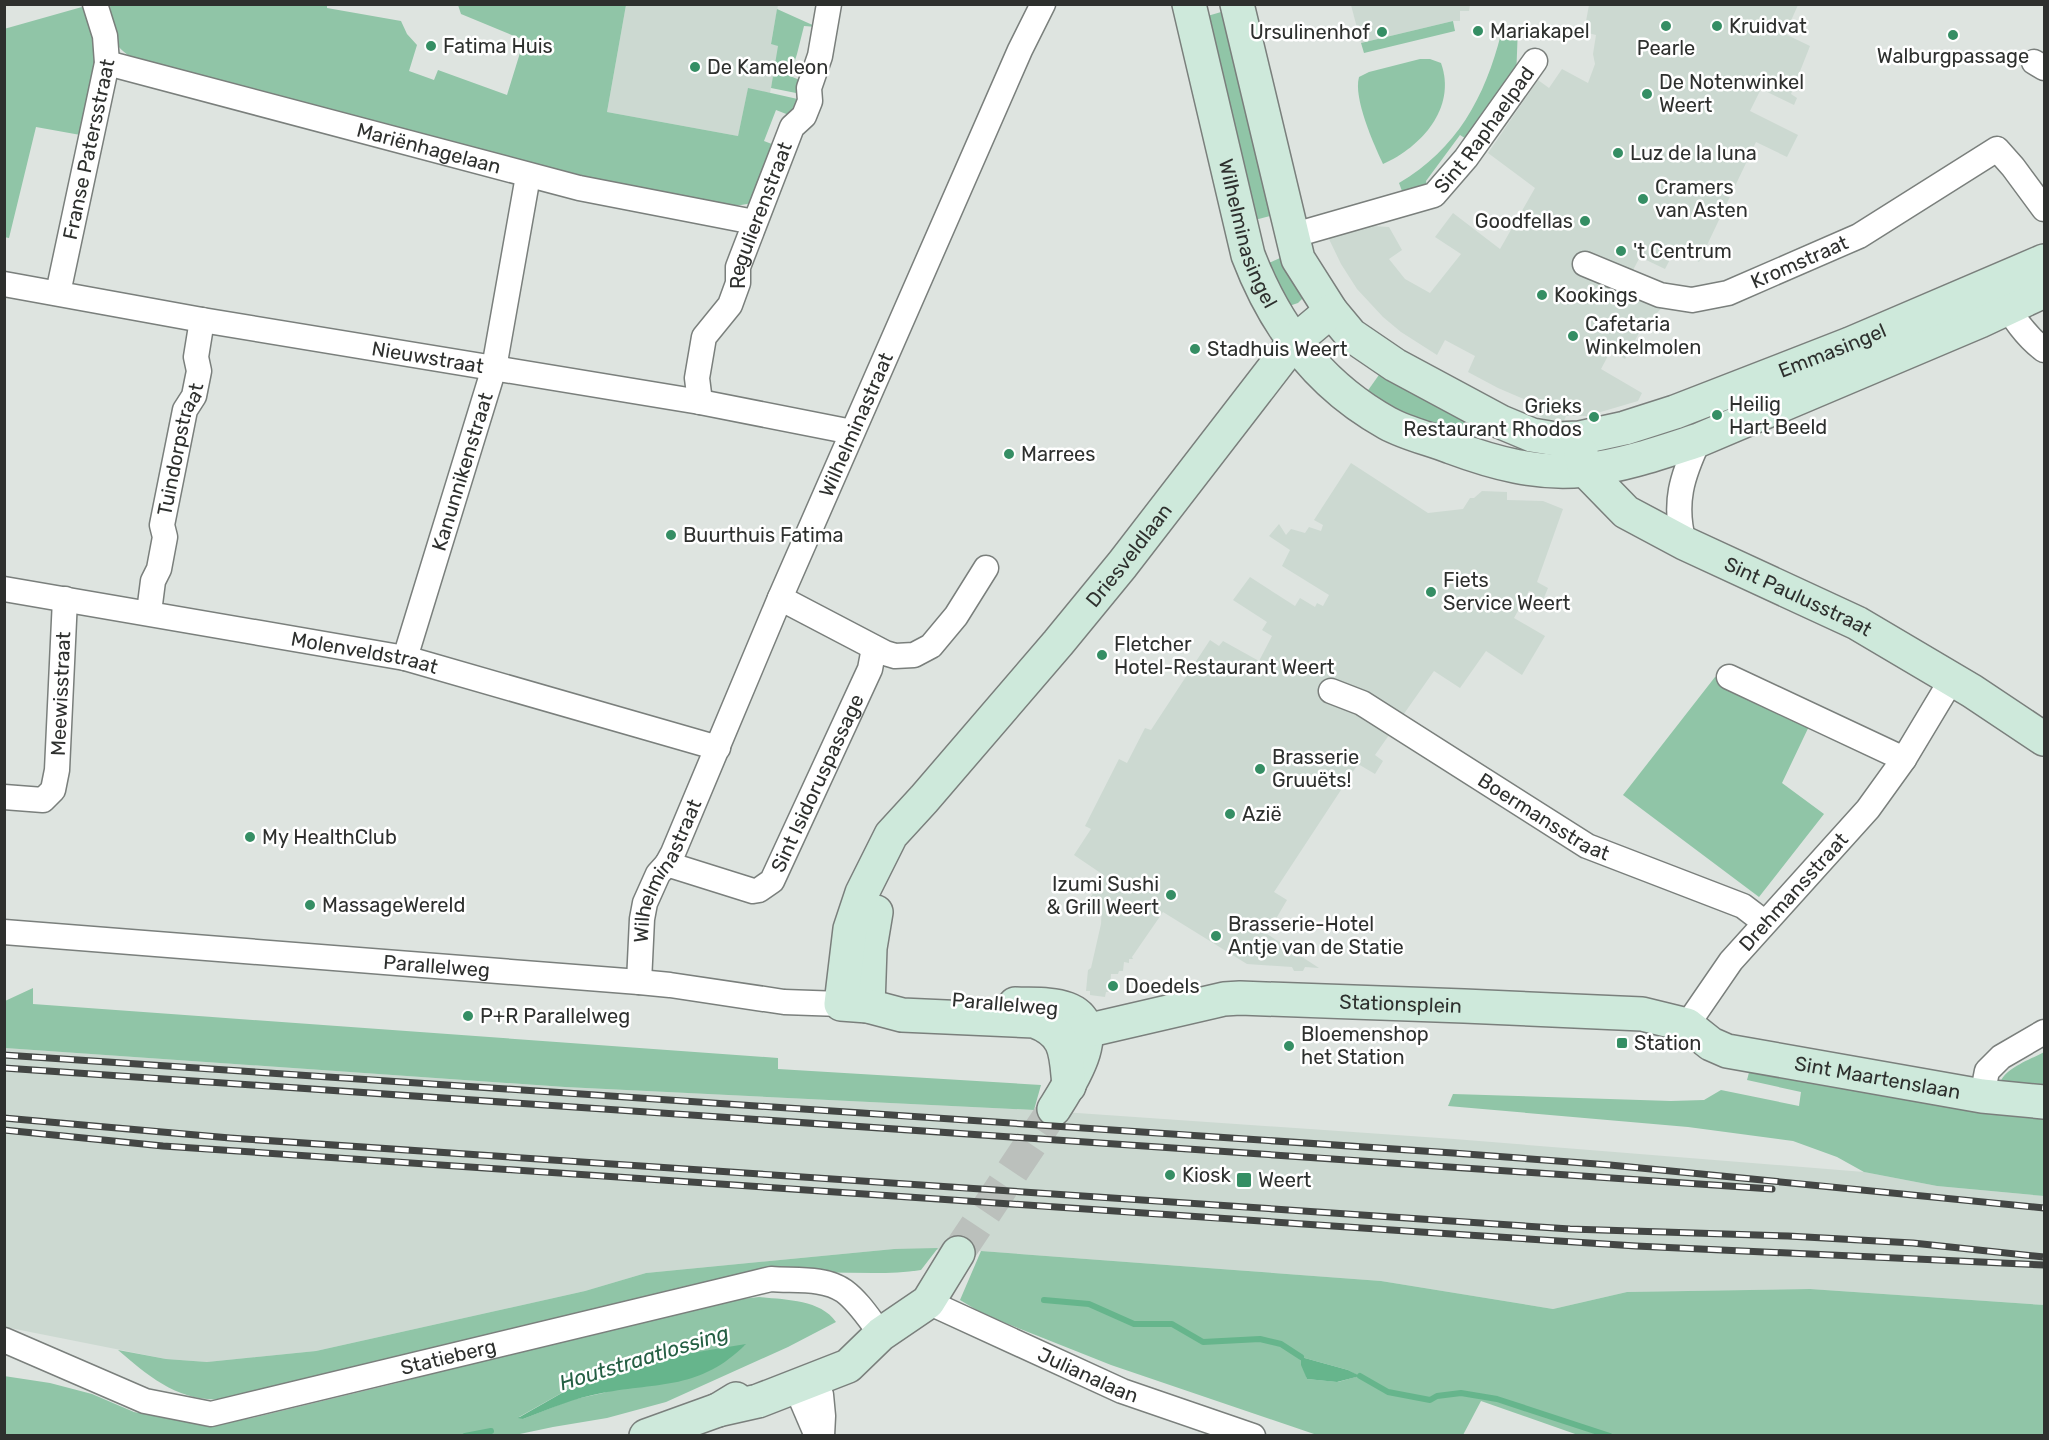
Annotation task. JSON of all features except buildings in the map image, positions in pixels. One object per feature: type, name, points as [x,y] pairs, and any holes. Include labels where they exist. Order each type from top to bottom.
[{"type":"street","name":"Franse Patersstraat","points":[[58,293],[107,63],[105,36],[95,4]]},
{"type":"street","name":"Wilhelminastraat","points":[[639,982],[642,918],[645,903],[658,874],[668,864],[852,432],[1020,50],[1043,4]]},
{"type":"street","name":"Wilhelminasingel","points":[[1189,4],[1248,255],[1260,286],[1279,321],[1294,342],[1342,393],[1388,424],[1480,458],[1514,467],[1547,471],[1585,470]]},
{"type":"street","name":"Wilhelminasingel","points":[[1236,4],[1298,259],[1331,311],[1351,335],[1395,365],[1501,422]]},
{"type":"street","name":"Regulierenstraat","points":[[700,402],[697,378],[704,337],[730,305],[738,283],[738,267],[754,222],[792,127],[804,116],[810,101],[809,88],[820,56],[827,16]]},
{"type":"street","name":"Sint Raphaelpad","points":[[1291,236],[1434,195],[1466,158],[1535,61]]},
{"type":"street","name":"Mariënhagelaan","points":[[107,63],[528,176],[591,191],[754,222]]},
{"type":"street","name":"Kromstraat","points":[[1585,264],[1660,295],[1692,300],[1728,293],[1859,236],[1997,149],[2044,209]]},
{"type":"street","name":"Kanunnikenstraat","points":[[405,657],[494,368],[528,176]]},
{"type":"street","name":"Emmasingel","points":[[1585,470],[1626,462],[1699,440],[2001,296],[2044,261]]},
{"type":"street","name":"Nieuwstraat","points":[[4,284],[202,320],[700,402],[852,432]]},
{"type":"street","name":"Emmasingel","points":[[1501,422],[1532,435],[1556,439],[1579,438],[1624,428],[1724,394],[1850,344],[2001,296],[2044,291]]},
{"type":"street","points":[[2001,296],[2032,341],[2044,350]]},
{"type":"street","name":"Driesveldlaan","points":[[854,1005],[850,929],[862,893],[891,835],[1115,574],[1294,342],[1331,311]]},
{"type":"street","name":"Tuindorpstraat","points":[[148,612],[153,581],[159,569],[165,537],[162,525],[185,410],[194,396],[199,371],[196,357],[202,320]]},
{"type":"street","points":[[1579,438],[1585,470]]},
{"type":"street","points":[[1684,543],[1679,524],[1678,498],[1689,461],[1699,440]]},
{"type":"street","name":"Sint Paulusstraat","points":[[1585,470],[1626,512],[1684,543],[1857,623],[2044,739]]},
{"type":"street","points":[[780,598],[874,648],[895,656],[914,655],[931,646],[956,616],[986,568]]},
{"type":"street","name":"Molenveldstraat","points":[[4,589],[405,657],[718,748]]},
{"type":"street","name":"Meewisstraat","points":[[4,797],[43,800],[53,790],[57,770],[65,599]]},
{"type":"street","name":"Sint Isidoruspassage","points":[[668,864],[753,891],[759,890],[772,881],[870,669],[874,648]]},
{"type":"street","points":[[1729,677],[1904,759]]},
{"type":"street","name":"Drehmansstraat","points":[[1699,1035],[1731,961],[1868,809],[1904,759],[1952,680]]},
{"type":"street","name":"Boermansstraat","points":[[1331,691],[1362,703],[1587,846],[1743,906],[1764,922]]},
{"type":"street","name":"Parallelweg","points":[[4,932],[639,982],[784,1002],[854,1005],[902,1015],[1034,1021],[1053,1030],[1073,1034]]},
{"type":"street","name":"Stationsplein","points":[[1073,1034],[1224,999],[1240,998],[1464,1005],[1642,1014],[1699,1035]]},
{"type":"street","points":[[1982,1096],[1987,1071],[2001,1057],[2044,1032]]},
{"type":"street","points":[[1061,1098],[1082,1058],[1073,1034]]},
{"type":"street","name":"Sint Maartenslaan","points":[[1699,1035],[1738,1053],[1982,1096],[2044,1102]]},
{"type":"street","points":[[646,1436],[718,1410],[807,1386],[840,1349],[881,1334],[927,1302],[957,1253]]},
{"type":"street","name":"Statieberg","points":[[4,1340],[145,1401],[212,1414],[771,1280],[822,1282],[843,1290],[856,1302],[881,1334]]},
{"type":"street","name":"Julianalaan","points":[[927,1302],[1122,1391],[1253,1436]]},
{"type":"street","points":[[807,1386],[817,1436]]},
{"type":"street","points":[[807,1386],[823,1416],[822,1436]]},
{"type":"shaded area","points":[[89,5],[99,37],[86,136],[36,127],[9,238],[4,237],[4,29]]},
{"type":"shaded area","points":[[110,5],[327,5],[327,8],[401,21],[407,34],[417,45],[409,71],[434,80],[438,70],[507,95],[524,40],[461,14],[458,5],[626,5],[607,112],[738,136],[748,88],[802,100],[794,117],[776,110],[764,141],[777,146],[753,203],[735,206],[559,172],[137,61],[121,49],[113,38]]},
{"type":"shaded area","name":"De Kameleon","points":[[626,5],[778,5],[771,43],[779,46],[770,93],[748,89],[738,136],[607,112]]},
{"type":"shaded area","name":"Ursulinenhof","points":[[1351,5],[1470,5],[1469,11],[1460,11],[1460,21],[1361,43]]},
{"type":"shaded area","points":[[1589,5],[1798,5],[1785,34],[1810,46],[1791,94],[1797,98],[1794,105],[1761,89],[1750,111],[1798,135],[1787,157],[1756,142],[1699,262],[1676,248],[1665,269],[1640,257],[1624,287],[1666,303],[1639,333],[1625,359],[1619,355],[1609,354],[1601,369],[1642,393],[1638,401],[1587,416],[1566,416],[1564,421],[1545,419],[1535,414],[1533,408],[1535,404],[1468,372],[1475,356],[1445,340],[1437,355],[1401,332],[1383,317],[1357,289],[1328,237],[1356,225],[1389,227],[1402,250],[1389,259],[1405,279],[1430,293],[1461,254],[1435,237],[1453,213],[1500,249],[1535,188],[1488,153],[1538,80],[1549,88],[1562,69],[1588,83],[1595,64],[1593,54],[1596,35],[1584,32]]},
{"type":"shaded area","points":[[777,9],[817,27],[804,26],[790,76],[802,81],[800,90],[796,93],[771,88],[778,46],[771,44]]},
{"type":"shaded area","points":[[1228,10],[1278,214],[1247,222],[1197,19]]},
{"type":"shaded area","points":[[1453,21],[1455,31],[1364,53],[1361,43]]},
{"type":"shaded area","points":[[1496,26],[1518,26],[1516,80],[1471,142],[1460,135],[1426,181],[1427,185],[1402,191],[1399,183],[1437,154],[1453,138],[1477,100],[1501,34],[1496,33]]},
{"type":"shaded area","points":[[1420,59],[1430,59],[1441,63],[1445,80],[1440,110],[1422,136],[1397,157],[1383,164],[1362,109],[1359,97],[1359,77],[1369,72]]},
{"type":"shaded area","points":[[1289,254],[1304,297],[1298,303],[1286,307],[1260,267]]},
{"type":"shaded area","points":[[1386,365],[1481,422],[1468,446],[1364,396]]},
{"type":"shaded area","points":[[1351,463],[1428,513],[1463,509],[1470,498],[1474,498],[1482,491],[1507,492],[1507,500],[1543,501],[1563,509],[1537,582],[1548,588],[1543,600],[1529,591],[1514,618],[1545,636],[1522,675],[1486,651],[1460,688],[1434,671],[1375,755],[1383,761],[1375,774],[1358,764],[1274,892],[1287,900],[1267,934],[1319,968],[1305,967],[1303,971],[1294,971],[1292,967],[1247,964],[1163,912],[1132,957],[1133,959],[1129,959],[1129,963],[1124,962],[1123,971],[1111,974],[1110,992],[1106,992],[1105,997],[1090,995],[1090,991],[1086,991],[1088,970],[1091,968],[1101,924],[1102,906],[1090,898],[1105,876],[1074,855],[1091,829],[1085,826],[1119,759],[1127,763],[1145,728],[1151,730],[1210,640],[1219,646],[1223,641],[1259,661],[1272,636],[1262,630],[1267,622],[1233,600],[1250,577],[1295,606],[1300,598],[1315,607],[1317,603],[1323,606],[1329,595],[1282,566],[1290,550],[1269,536],[1279,524],[1286,535],[1291,529],[1305,533],[1309,527],[1321,531],[1323,525],[1314,520]]},
{"type":"shaded area","points":[[1715,677],[1812,720],[1782,783],[1824,814],[1759,897],[1623,795]]},
{"type":"shaded area","points":[[33,988],[33,1004],[778,1058],[778,1069],[1041,1085],[1034,1110],[565,1087],[5,1048],[5,1001]]},
{"type":"shaded area","points":[[5,1048],[565,1087],[1034,1110],[1454,1139],[1864,1172],[1937,1186],[2044,1196],[2044,1305],[1810,1289],[1627,1292],[1553,1309],[1381,1281],[981,1251],[894,1249],[646,1273],[585,1291],[316,1351],[207,1362],[166,1359],[5,1327]]},
{"type":"shaded area","points":[[2044,1052],[2044,1091],[1999,1087],[2010,1070]]},
{"type":"shaded area","points":[[1751,1065],[2044,1112],[2044,1196],[1937,1186],[1864,1172],[1837,1157],[1793,1141],[1688,1127],[1448,1106],[1453,1094],[1671,1101],[1704,1100],[1721,1090],[1799,1106],[1801,1092],[1747,1080]]},
{"type":"shaded area","points":[[938,1248],[921,1270],[892,1273],[791,1274],[695,1284],[223,1399],[193,1397],[166,1386],[118,1350],[166,1359],[207,1362],[316,1351],[585,1291],[646,1273],[894,1249]]},
{"type":"shaded area","points":[[981,1251],[1381,1281],[1553,1309],[1627,1292],[1810,1289],[2044,1305],[2044,1435],[1578,1435],[1481,1401],[1463,1435],[1317,1435],[1111,1365],[985,1315],[960,1300]],"holes":[[[1301,1357],[1348,1370],[1359,1376],[1338,1382],[1307,1379]]]},
{"type":"shaded area","points":[[759,1297],[790,1300],[821,1309],[836,1322],[788,1347],[666,1402],[607,1418],[515,1435],[5,1435],[4,1376],[50,1383],[92,1394],[134,1412],[213,1424],[252,1418],[397,1383],[518,1350],[715,1302]],"holes":[[[745,1345],[603,1393],[571,1400],[523,1419],[519,1417],[583,1381],[630,1363]]]},
{"type":"shaded area","points":[[746,1344],[729,1359],[696,1377],[661,1385],[592,1395],[523,1419],[518,1418],[583,1381],[630,1363]]},
{"type":"shaded area","points":[[1301,1357],[1348,1370],[1360,1376],[1337,1382],[1307,1379],[1301,1365]]},
{"type":"waterway","name":"Houtstraatlossing","points":[[1044,1300],[1089,1304],[1134,1324],[1172,1324],[1203,1342],[1260,1339],[1281,1344],[1301,1357]]},
{"type":"waterway","name":"Houtstraatlossing","points":[[1360,1376],[1388,1392],[1430,1400],[1437,1396],[1461,1393],[1497,1399],[1610,1436]]},
{"type":"waterway","name":"Houtstraatlossing","points":[[465,1436],[491,1431]]},
{"type":"tunnel","points":[[958,1253],[1054,1109]]},
{"type":"railway","points":[[4,1055],[1453,1153],[1610,1165],[2044,1208]]},
{"type":"railway","points":[[4,1068],[1772,1189]]},
{"type":"railway","points":[[4,1118],[230,1138],[1570,1229],[1788,1236],[1913,1243],[2044,1257]]},
{"type":"railway","points":[[4,1130],[163,1146],[1421,1232],[1636,1246],[2044,1265]]},
{"type":"place","name":"Pearle","points":[[1666,26]]},
{"type":"place","name":"Kruidvat","points":[[1717,26]]},
{"type":"place","name":"Mariakapel","points":[[1478,31]]},
{"type":"place","name":"Ursulinenhof","points":[[1382,32]]},
{"type":"place","name":"Walburgpassage","points":[[1953,35]]},
{"type":"place","name":"Fatima Huis","points":[[431,46]]},
{"type":"place","name":"De Kameleon","points":[[695,67]]},
{"type":"place","name":"De Notenwinkel Weert","points":[[1647,94]]},
{"type":"place","name":"Luz de la luna","points":[[1618,153]]},
{"type":"place","name":"Cramers van Asten","points":[[1643,199]]},
{"type":"place","name":"Goodfellas","points":[[1585,221]]},
{"type":"place","name":"'t Centrum","points":[[1621,251]]},
{"type":"place","name":"Kookings","points":[[1542,295]]},
{"type":"place","name":"Cafetaria Winkelmolen","points":[[1573,336]]},
{"type":"place","name":"Stadhuis Weert","points":[[1195,349]]},
{"type":"place","name":"Heilig Hart Beeld","points":[[1717,415]]},
{"type":"place","name":"Grieks Restaurant Rhodos","points":[[1594,417]]},
{"type":"place","name":"Marrees","points":[[1009,454]]},
{"type":"place","name":"Buurthuis Fatima","points":[[671,535]]},
{"type":"place","name":"Fiets Service Weert","points":[[1431,592]]},
{"type":"place","name":"Fletcher Hotel-Restaurant Weert","points":[[1102,655]]},
{"type":"place","name":"Brasserie Gruuëts!","points":[[1260,769]]},
{"type":"place","name":"Azië","points":[[1230,814]]},
{"type":"place","name":"My HealthClub","points":[[250,837]]},
{"type":"place","name":"Izumi Sushi & Grill Weert","points":[[1171,895]]},
{"type":"place","name":"MassageWereld","points":[[310,905]]},
{"type":"place","name":"Brasserie-Hotel Antje van de Statie","points":[[1216,936]]},
{"type":"place","name":"Doedels","points":[[1113,986]]},
{"type":"place","name":"P+R Parallelweg","points":[[468,1016]]},
{"type":"place","name":"Station","points":[[1622,1043]]},
{"type":"place","name":"Bloemenshop het Station","points":[[1289,1046]]},
{"type":"place","name":"Kiosk","points":[[1170,1175]]},
{"type":"place","name":"Weert","points":[[1244,1180]]}]
